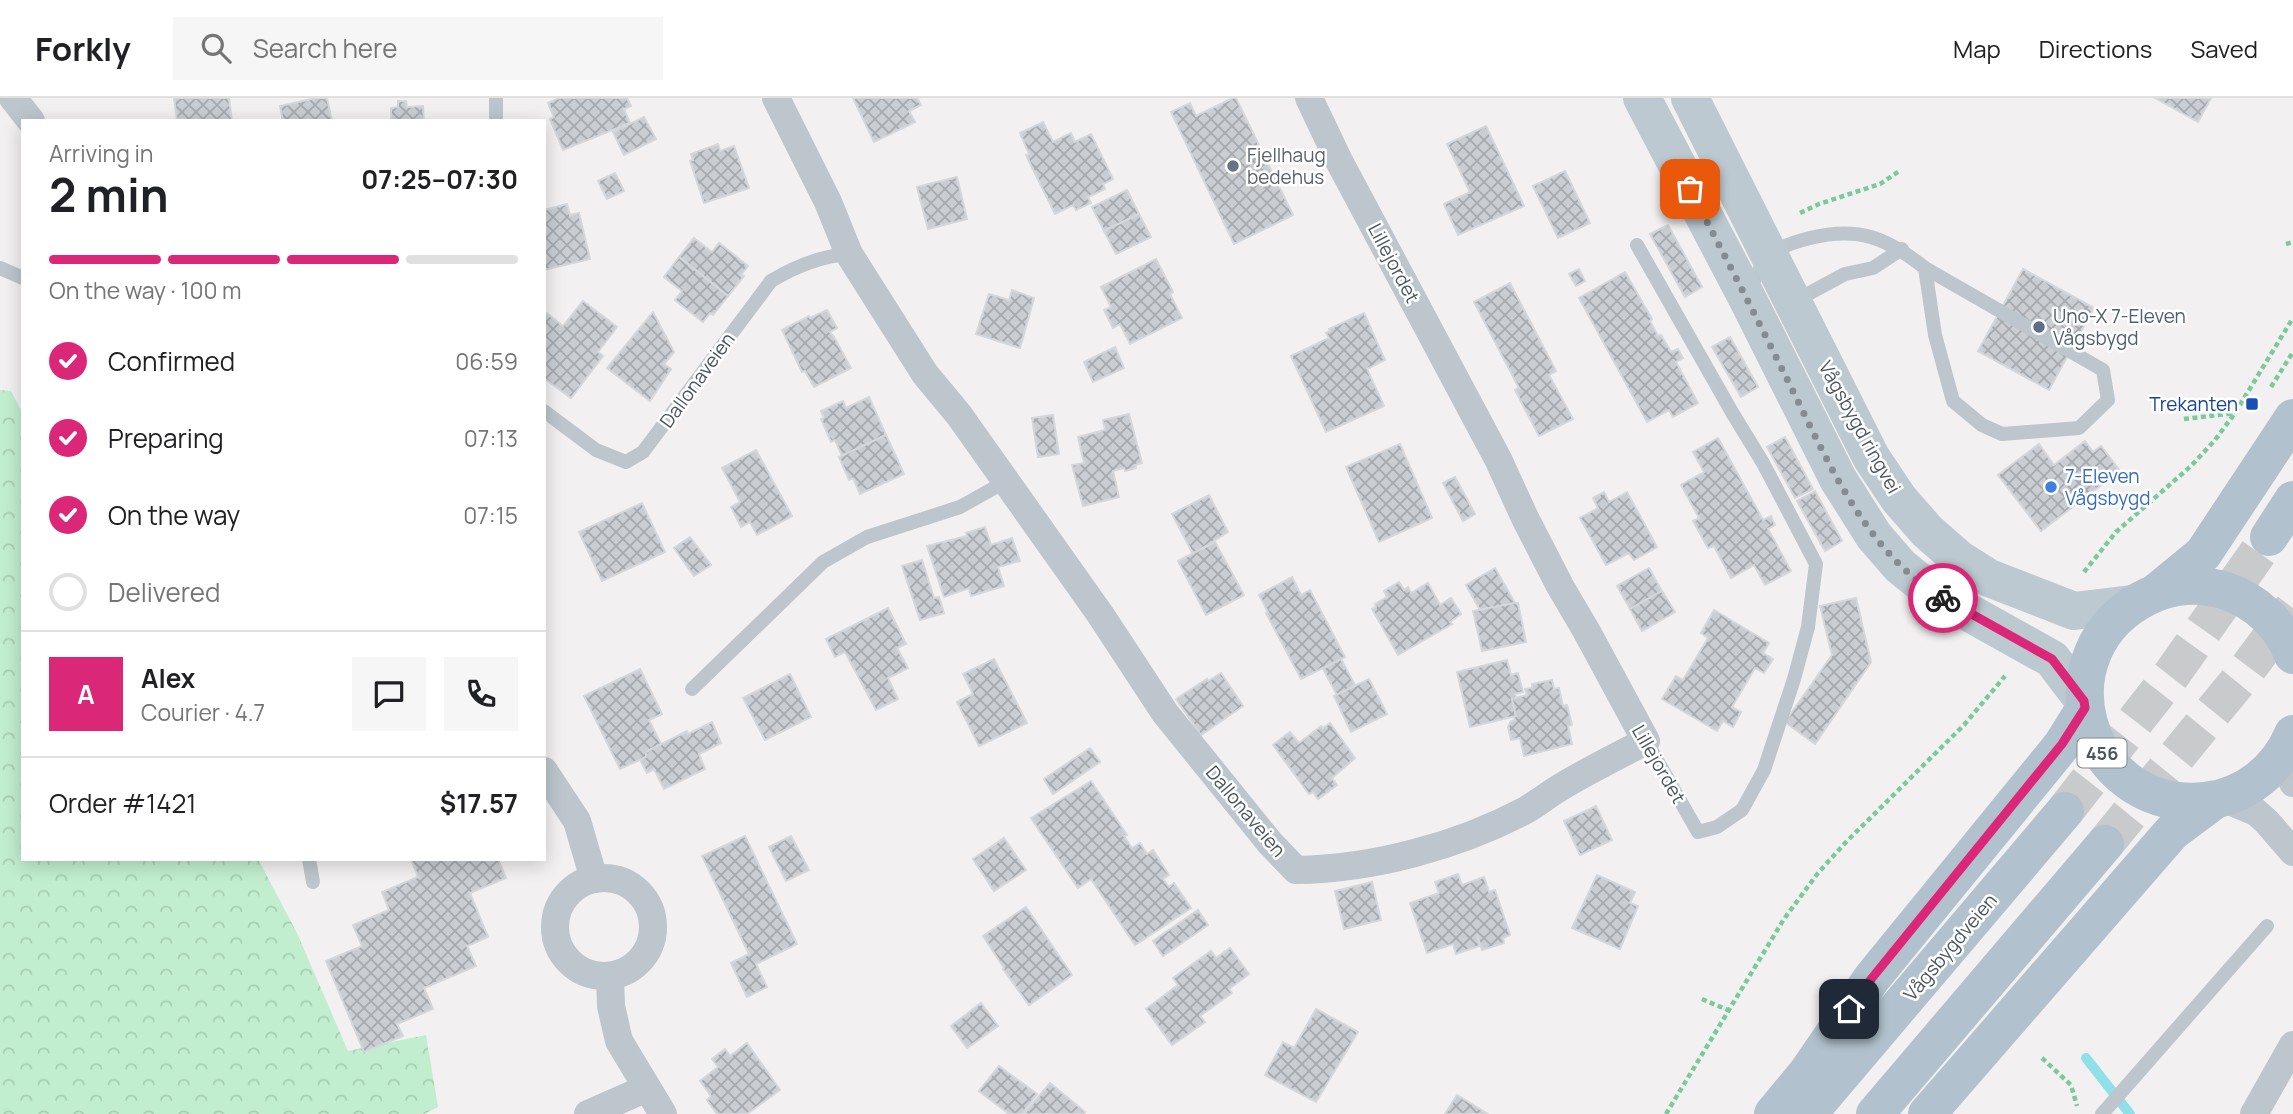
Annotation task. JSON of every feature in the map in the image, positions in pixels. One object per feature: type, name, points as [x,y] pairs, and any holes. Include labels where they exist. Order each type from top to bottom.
[{"type":"main road","name":"456","points":[[2290,740],[2276,764],[2242,791],[2219,799],[2193,802],[2171,800],[2150,794],[2130,783],[2113,768],[2099,750],[2090,730],[2085,704],[2088,664],[2105,629],[2118,615],[2203,554],[2293,418]]},
{"type":"main road","points":[[2269,537],[2293,500]]},
{"type":"main road","points":[[2145,597],[2177,586],[2197,585],[2235,594],[2267,615],[2280,630],[2293,655]]},
{"type":"main road","name":"456","points":[[1773,1114],[1807,1073],[1872,978],[2054,754],[2085,704]]},
{"type":"main road","name":"456","points":[[1927,1114],[2172,832],[2219,799]]},
{"type":"main road","name":"Vågsbygdveien","points":[[1808,1114],[2065,811]]},
{"type":"main road","points":[[1875,1114],[2105,844]]},
{"type":"street","points":[[13,98],[29,119]]},
{"type":"street","name":"Dallonaveien","points":[[776,98],[828,202],[849,254],[925,374],[959,415],[1100,614],[1165,713],[1270,843],[1296,870],[1325,870],[1441,846],[1528,809],[1562,786],[1646,741]]},
{"type":"street","name":"Lillejordet","points":[[1309,98],[1339,161],[1498,458],[1560,586],[1646,741]]},
{"type":"street","name":"Vågsbygd ringvei","points":[[1642,98],[1871,457],[1899,499],[1927,531],[1959,559],[1989,578],[2074,611],[2145,597]]},
{"type":"street","name":"Vågsbygd ringvei","points":[[1690,98],[1769,255],[1772,299],[1838,479],[1874,536],[1900,566],[1932,592],[2052,659],[2085,704]]},
{"type":"street","points":[[2290,740],[2293,783]]},
{"type":"street","points":[[546,774],[577,821],[594,879]]},
{"type":"street","points":[[2219,799],[2256,813],[2293,852]]},
{"type":"street","points":[[594,879],[611,879],[627,884],[639,893],[648,906],[652,921],[652,936],[637,963],[610,976],[594,976],[579,970],[566,959],[554,928],[557,911],[565,896],[594,879]]},
{"type":"street","points":[[610,976],[611,1006],[619,1041],[663,1114]]},
{"type":"street","points":[[2254,1114],[2293,1045]]},
{"type":"street","points":[[588,1114],[647,1088]]},
{"type":"lane","points":[[496,98],[496,119]]},
{"type":"lane","points":[[1769,255],[1797,241],[1821,235],[1852,232],[1877,237],[1902,249],[1925,268],[2104,370],[2108,400],[2078,428],[2002,434],[1982,425],[1953,401],[1935,335],[1925,268]]},
{"type":"lane","name":"Lillejordet","points":[[1637,245],[1763,463],[1816,564],[1808,627],[1794,679],[1764,770],[1741,810],[1717,827],[1698,832],[1646,741]]},
{"type":"lane","points":[[1772,299],[1845,274],[1873,268],[1902,249]]},
{"type":"lane","name":"Dallonaveien","points":[[546,412],[596,450],[626,462],[643,452],[771,281],[795,267],[828,256],[849,254]]},
{"type":"lane","points":[[0,268],[21,277]]},
{"type":"lane","points":[[692,689],[823,562],[867,537],[960,507],[994,488],[1002,478]]},
{"type":"lane","points":[[309,861],[313,883]]},
{"type":"lane","points":[[2102,1114],[2267,926]]},
{"type":"path","points":[[1819,204],[1880,184],[1900,170]]},
{"type":"path","points":[[2286,244],[2293,242]]},
{"type":"path","points":[[2077,580],[2116,532],[2191,466],[2215,440],[2235,413],[2293,318]]},
{"type":"path","points":[[2184,419],[2235,413]]},
{"type":"path","points":[[1666,1114],[1784,919],[1818,873],[1964,725],[2006,676]]},
{"type":"path","points":[[1702,999],[1730,1011]]},
{"type":"path","points":[[2042,1058],[2071,1085],[2078,1114]]},
{"type":"green space","points":[[0,390],[11,391],[21,410],[21,861],[259,861],[297,933],[348,1051],[426,1035],[438,1107],[424,1114],[0,1114]]},
{"type":"building","points":[[174,98],[229,98],[232,119],[177,119]]},
{"type":"building","points":[[327,98],[332,119],[283,119],[280,106]]},
{"type":"building","points":[[559,98],[627,98],[631,106],[624,109],[630,123],[563,150],[550,119],[554,117],[548,103]]},
{"type":"building","points":[[853,98],[917,98],[921,105],[909,111],[915,122],[874,142]]},
{"type":"building","name":"Fjellhaug bedehus","points":[[1236,98],[1293,215],[1234,244],[1171,112],[1190,103],[1196,116]]},
{"type":"building","points":[[2155,98],[2211,98],[2198,122]]},
{"type":"building","points":[[398,101],[406,101],[407,107],[423,106],[424,119],[391,119],[391,108],[398,107]]},
{"type":"building","points":[[644,117],[656,139],[624,155],[613,132]]},
{"type":"building","points":[[1043,122],[1053,142],[1071,133],[1075,142],[1091,134],[1113,179],[1103,184],[1105,189],[1088,197],[1091,203],[1076,210],[1073,205],[1055,214],[1026,155],[1029,154],[1020,133]]},
{"type":"building","points":[[1486,126],[1524,206],[1458,235],[1444,204],[1470,192],[1447,144]]},
{"type":"building","points":[[718,144],[720,151],[734,146],[749,188],[704,203],[690,161],[693,160],[691,154]]},
{"type":"building","points":[[1565,171],[1590,223],[1558,238],[1533,186]]},
{"type":"building","points":[[615,173],[624,191],[607,199],[598,181]]},
{"type":"building","points":[[957,177],[967,219],[928,229],[917,187]]},
{"type":"building","points":[[1127,190],[1139,214],[1104,231],[1092,207]]},
{"type":"building","points":[[567,204],[570,215],[579,213],[590,259],[546,270],[546,209]]},
{"type":"building","points":[[1139,214],[1151,237],[1116,254],[1104,231]]},
{"type":"building","points":[[1668,225],[1702,287],[1685,297],[1650,234]]},
{"type":"building","points":[[694,238],[712,252],[719,243],[748,266],[741,275],[744,276],[728,296],[679,257]]},
{"type":"building","points":[[679,257],[728,296],[713,315],[710,313],[703,322],[675,300],[682,291],[664,277]]},
{"type":"building","points":[[1156,259],[1173,292],[1170,294],[1182,318],[1130,344],[1120,324],[1113,328],[1104,310],[1111,307],[1101,287]]},
{"type":"building","points":[[1579,269],[1585,281],[1576,286],[1569,274]]},
{"type":"building","points":[[2023,269],[2094,308],[2049,390],[1978,351]]},
{"type":"building","points":[[1625,272],[1652,319],[1650,321],[1658,336],[1661,335],[1671,352],[1678,349],[1683,358],[1676,362],[1698,403],[1673,417],[1669,410],[1647,422],[1579,298]]},
{"type":"building","points":[[1510,283],[1556,371],[1549,375],[1573,419],[1539,436],[1515,390],[1519,388],[1474,302]]},
{"type":"building","points":[[1012,290],[1034,298],[1020,348],[976,334],[989,294],[1009,300]]},
{"type":"building","points":[[583,301],[617,327],[598,352],[603,356],[571,398],[546,379],[546,313],[563,326]]},
{"type":"building","points":[[827,310],[837,328],[830,332],[851,368],[814,387],[805,371],[802,372],[782,330]]},
{"type":"building","points":[[653,312],[674,352],[664,364],[671,369],[650,401],[607,368]]},
{"type":"building","points":[[1364,313],[1385,360],[1367,369],[1384,406],[1326,432],[1291,356],[1329,338],[1326,333],[1329,329]]},
{"type":"building","points":[[1730,337],[1758,387],[1741,397],[1712,347]]},
{"type":"building","points":[[1115,347],[1124,368],[1093,382],[1084,362]]},
{"type":"building","points":[[869,397],[886,435],[842,456],[835,440],[831,442],[821,419],[824,418],[821,411],[843,401],[846,408]]},
{"type":"building","points":[[1129,414],[1142,463],[1135,465],[1136,468],[1113,471],[1119,497],[1083,506],[1072,465],[1084,463],[1078,437],[1105,430],[1103,420]]},
{"type":"building","points":[[1053,415],[1059,454],[1038,457],[1032,418]]},
{"type":"building","points":[[886,435],[904,474],[860,494],[853,478],[849,480],[839,457]]},
{"type":"building","points":[[1785,437],[1813,489],[1795,498],[1767,447]]},
{"type":"building","points":[[1718,438],[1763,520],[1771,516],[1775,525],[1768,529],[1791,571],[1765,585],[1754,565],[1731,578],[1714,546],[1708,548],[1693,521],[1699,518],[1681,485],[1704,472],[1693,452]]},
{"type":"building","points":[[2085,441],[2093,452],[2101,446],[2120,471],[2041,531],[1998,475],[2039,444],[2054,465]]},
{"type":"building","points":[[1400,444],[1432,518],[1379,542],[1346,467]]},
{"type":"building","points":[[756,450],[792,516],[757,535],[750,522],[741,527],[731,507],[740,502],[722,468]]},
{"type":"building","points":[[1455,477],[1475,514],[1463,521],[1443,483]]},
{"type":"building","points":[[1815,491],[1842,541],[1825,551],[1797,501]]},
{"type":"building","points":[[1604,492],[1609,502],[1627,492],[1657,547],[1634,560],[1629,553],[1606,565],[1580,518],[1598,508],[1593,498]]},
{"type":"building","points":[[1209,495],[1228,532],[1193,554],[1172,514]]},
{"type":"building","points":[[642,503],[665,552],[602,581],[579,532]]},
{"type":"building","points":[[985,527],[991,545],[1012,538],[1020,561],[998,567],[1004,586],[971,596],[969,588],[944,597],[927,546],[967,536],[966,533]]},
{"type":"building","points":[[690,537],[711,565],[694,576],[674,548]]},
{"type":"building","points":[[1215,542],[1244,595],[1206,615],[1178,561]]},
{"type":"building","points":[[922,560],[934,598],[939,597],[944,613],[920,620],[902,566]]},
{"type":"building","points":[[1495,568],[1515,603],[1480,610],[1466,585]]},
{"type":"building","points":[[1649,568],[1662,591],[1630,609],[1617,586]]},
{"type":"building","points":[[1292,577],[1301,595],[1310,590],[1345,657],[1301,679],[1259,595]]},
{"type":"building","points":[[1399,582],[1404,590],[1408,587],[1411,593],[1428,583],[1440,605],[1451,598],[1461,614],[1450,622],[1452,624],[1398,655],[1372,609],[1387,597],[1384,591]]},
{"type":"building","points":[[1662,591],[1675,612],[1642,631],[1630,609]]},
{"type":"building","points":[[1856,598],[1871,662],[1815,744],[1785,722],[1832,655],[1820,606]]},
{"type":"building","points":[[1518,603],[1526,642],[1482,651],[1473,611]]},
{"type":"building","points":[[888,608],[906,644],[897,648],[908,668],[888,678],[898,699],[876,710],[845,652],[835,657],[826,639]]},
{"type":"building","points":[[1714,610],[1769,643],[1763,653],[1773,659],[1764,673],[1755,668],[1732,707],[1741,712],[1733,727],[1723,721],[1717,731],[1662,699],[1676,676],[1683,680],[1708,638],[1701,633]]},
{"type":"building","points":[[994,659],[1027,723],[979,746],[957,702],[973,694],[963,674]]},
{"type":"building","points":[[1341,659],[1355,685],[1337,695],[1323,669]]},
{"type":"building","points":[[1507,660],[1511,675],[1518,673],[1523,692],[1515,694],[1516,698],[1512,699],[1516,716],[1470,727],[1457,672]]},
{"type":"building","points":[[640,669],[662,714],[649,720],[661,744],[646,752],[646,757],[620,769],[584,696]]},
{"type":"building","points":[[1221,673],[1243,706],[1201,735],[1176,699]]},
{"type":"building","points":[[790,674],[811,717],[765,740],[743,698]]},
{"type":"building","points":[[1369,679],[1387,714],[1351,732],[1334,696]]},
{"type":"building","points":[[1552,680],[1554,689],[1559,688],[1563,706],[1567,705],[1572,725],[1568,726],[1572,744],[1524,756],[1520,738],[1511,740],[1508,727],[1516,716],[1512,699],[1527,695],[1525,689],[1532,688],[1532,684]]},
{"type":"building","points":[[712,722],[721,743],[699,754],[705,769],[664,789],[654,769],[647,773],[640,760],[646,757],[646,752],[687,731],[688,734]]},
{"type":"building","points":[[1330,723],[1355,758],[1332,778],[1337,785],[1318,799],[1313,792],[1309,794],[1273,745],[1290,732],[1299,743],[1321,726],[1323,728]]},
{"type":"building","points":[[1090,748],[1100,762],[1053,794],[1044,779]]},
{"type":"building","points":[[1091,781],[1127,835],[1124,836],[1132,848],[1140,843],[1147,854],[1153,850],[1169,875],[1163,879],[1169,887],[1174,883],[1191,908],[1135,945],[1091,879],[1078,888],[1031,818]]},
{"type":"building","points":[[1596,806],[1612,840],[1580,855],[1564,821]]},
{"type":"building","points":[[745,836],[797,944],[756,964],[767,987],[747,997],[731,963],[749,954],[702,856]]},
{"type":"building","points":[[791,836],[809,870],[786,881],[769,847]]},
{"type":"building","points":[[1004,838],[1026,870],[994,891],[973,859]]},
{"type":"building","points":[[412,861],[499,861],[506,878],[470,893],[488,937],[467,946],[476,966],[424,988],[433,1009],[397,1024],[403,1036],[364,1052],[326,961],[362,946],[353,925],[389,910],[382,892],[418,877]]},
{"type":"building","points":[[1458,874],[1462,885],[1484,877],[1489,892],[1495,890],[1510,935],[1503,938],[1504,943],[1482,950],[1477,935],[1479,946],[1456,954],[1453,944],[1427,953],[1410,903],[1439,893],[1435,882]]},
{"type":"building","points":[[1597,875],[1635,892],[1630,903],[1638,906],[1620,949],[1572,928]]},
{"type":"building","points":[[1372,882],[1381,920],[1344,929],[1335,891]]},
{"type":"building","points":[[1026,907],[1072,975],[1029,1005],[983,936]]},
{"type":"building","points":[[1198,910],[1208,925],[1163,956],[1153,941]]},
{"type":"building","points":[[1230,948],[1249,974],[1229,989],[1232,993],[1200,1016],[1205,1022],[1172,1045],[1146,1009],[1178,985],[1173,978],[1211,951],[1216,958]]},
{"type":"building","points":[[981,1003],[998,1026],[967,1048],[951,1026]]},
{"type":"building","points":[[1316,1009],[1358,1032],[1316,1102],[1265,1075],[1283,1042],[1294,1048]]},
{"type":"building","points":[[747,1043],[780,1090],[747,1114],[717,1114],[707,1100],[711,1096],[700,1081],[718,1067],[712,1059],[725,1049],[730,1056]]},
{"type":"building","points":[[999,1066],[1037,1094],[1022,1114],[1009,1114],[979,1091]]},
{"type":"building","points":[[1050,1083],[1085,1112],[1084,1114],[1024,1114]]},
{"type":"building","points":[[1457,1095],[1488,1114],[1445,1114]]},
{"type":"waterway","points":[[2086,1058],[2130,1114]]},
{"type":"tunnel","points":[[2065,811],[2172,674],[2269,537]]},
{"type":"tunnel","points":[[2105,844],[2239,680],[2293,608]]},
{"type":"way so far","points":[[1690,189],[1838,479],[1874,536],[1900,566],[1943,598]]},
{"type":"place","name":"Fjellhaug bedehus","points":[[1233,166]]},
{"type":"place","name":"Uno-X 7-Eleven Vågsbygd","points":[[2039,327]]},
{"type":"place","name":"Trekanten","points":[[2252,404]]},
{"type":"place","name":"7-Eleven Vågsbygd","points":[[2051,487]]},
{"type":"route","points":[[1849,1009],[2062,744],[2085,708],[2084,701],[2052,659],[1943,598]]}]
